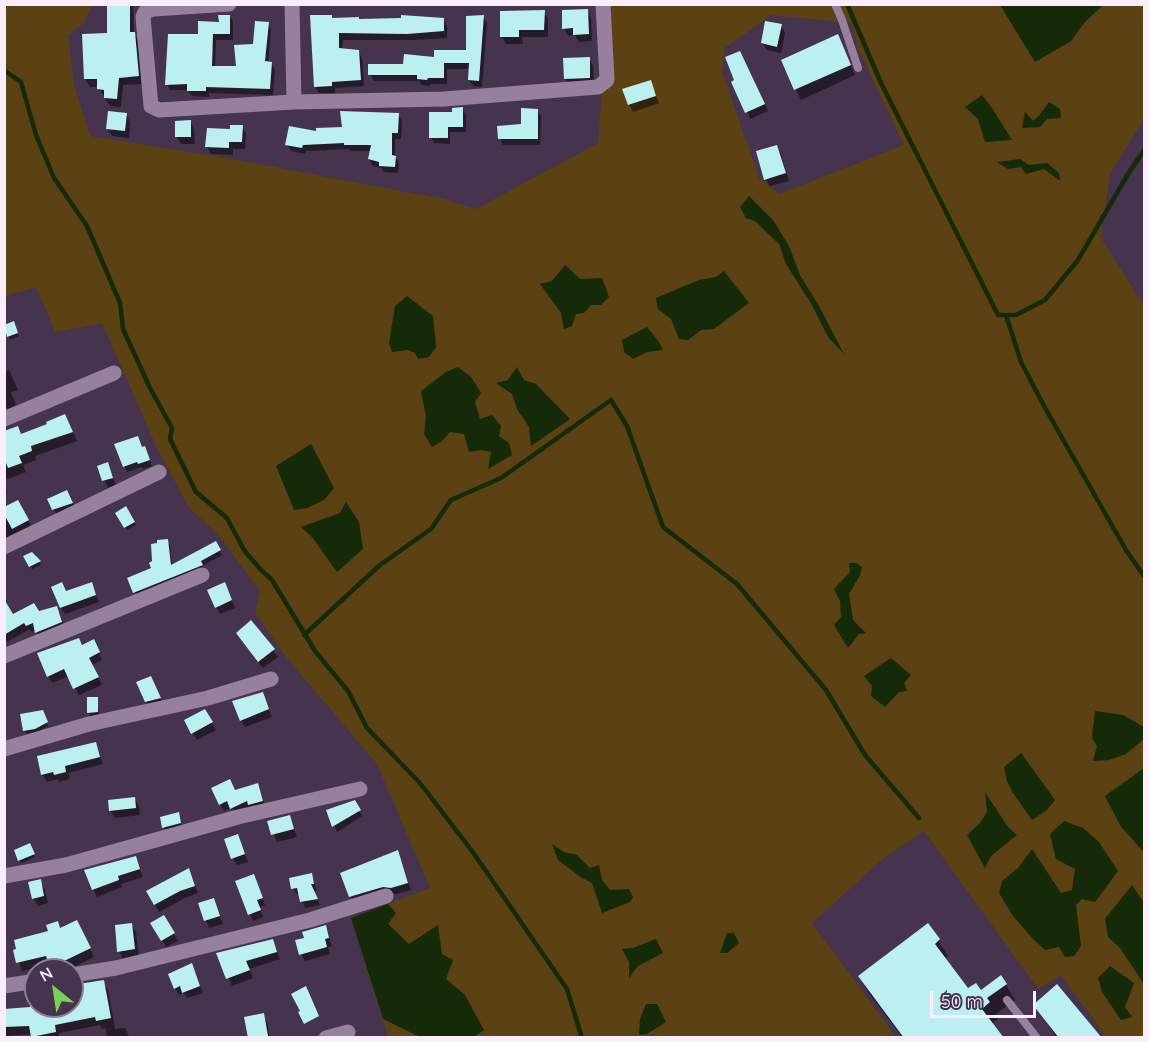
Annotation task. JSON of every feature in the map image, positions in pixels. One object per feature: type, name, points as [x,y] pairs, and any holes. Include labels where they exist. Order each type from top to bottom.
[{"type":"street","points":[[229,4],[154,9],[145,12],[143,17],[150,106],[159,110],[294,102],[444,99],[598,87],[607,80],[603,4]]},
{"type":"street","points":[[291,4],[294,102]]},
{"type":"street","points":[[4,419],[114,373]]},
{"type":"street","points":[[4,547],[159,472]]},
{"type":"street","points":[[4,656],[202,575]]},
{"type":"street","points":[[4,749],[89,724],[208,698],[271,679]]},
{"type":"street","points":[[4,876],[66,865],[238,817],[360,789]]},
{"type":"street","points":[[84,973],[116,968],[310,920],[386,896]]},
{"type":"street","points":[[4,986],[24,983]]},
{"type":"street","points":[[326,1038],[348,1032]]},
{"type":"lane","points":[[835,4],[858,68]]},
{"type":"lane","points":[[1007,1000],[1037,1038]]},
{"type":"shaded area","points":[[5,5],[92,5],[83,24],[68,35],[74,85],[90,136],[227,158],[448,200],[476,209],[598,143],[609,5],[1000,5],[1035,62],[1071,41],[1084,23],[1103,5],[1144,5],[1144,119],[1110,174],[1101,238],[1144,306],[1144,1037],[1106,1037],[1061,975],[1038,989],[924,831],[885,857],[812,923],[896,1037],[388,1037],[351,918],[430,888],[377,764],[286,657],[255,613],[260,591],[217,533],[189,508],[157,448],[102,323],[55,332],[36,287],[5,296]],"holes":[[[771,15],[851,23],[858,49],[904,145],[779,194],[759,178],[722,71],[725,48]]]},
{"type":"shaded area","points":[[1000,5],[1103,5],[1084,23],[1071,41],[1035,62]]},
{"type":"shaded area","points":[[982,95],[1012,140],[985,142],[978,119],[965,107]]},
{"type":"shaded area","points":[[1049,102],[1060,109],[1061,118],[1047,119],[1040,127],[1022,128],[1025,112],[1033,121]]},
{"type":"shaded area","points":[[1020,159],[1029,165],[1047,163],[1059,173],[1060,181],[1044,169],[1026,174],[1021,167],[1008,169],[997,162]]},
{"type":"shaded area","points":[[749,196],[773,220],[789,246],[800,275],[844,354],[828,337],[812,305],[786,264],[779,244],[755,221],[746,218],[740,207]]},
{"type":"shaded area","points":[[565,265],[580,279],[602,278],[609,297],[601,305],[591,305],[584,313],[576,314],[572,326],[564,329],[561,313],[540,284],[552,281]]},
{"type":"shaded area","points":[[724,271],[749,303],[714,329],[701,330],[688,340],[679,339],[671,319],[658,309],[656,298],[699,280],[716,277]]},
{"type":"shaded area","points":[[407,296],[433,316],[436,347],[429,357],[418,359],[415,353],[408,350],[392,352],[389,343],[395,306]]},
{"type":"shaded area","points":[[647,327],[663,350],[647,352],[633,359],[624,352],[622,340]]},
{"type":"shaded area","points":[[458,367],[471,377],[481,393],[475,402],[480,419],[492,415],[501,426],[499,436],[509,443],[512,455],[488,469],[491,452],[481,450],[469,452],[464,434],[450,432],[432,447],[424,434],[426,417],[421,391],[446,372]]},
{"type":"shaded area","points":[[517,367],[524,380],[536,384],[570,419],[531,446],[529,427],[517,409],[512,394],[496,383],[508,380]]},
{"type":"shaded area","points":[[311,444],[334,488],[324,500],[307,508],[294,510],[276,466]]},
{"type":"shaded area","points":[[346,502],[359,522],[363,549],[337,572],[312,537],[301,527],[340,513]]},
{"type":"shaded area","points":[[849,563],[856,563],[862,567],[849,594],[853,620],[866,633],[859,634],[848,648],[834,625],[841,617],[840,601],[834,589],[850,572]]},
{"type":"shaded area","points":[[891,658],[911,675],[904,683],[907,691],[899,692],[885,707],[871,696],[872,686],[864,676]]},
{"type":"shaded area","points":[[1095,711],[1123,715],[1144,727],[1144,739],[1126,754],[1109,760],[1093,761],[1097,746],[1092,738]]},
{"type":"shaded area","points":[[1021,753],[1055,800],[1047,810],[1032,820],[1013,793],[1004,767]]},
{"type":"shaded area","points":[[1144,768],[1143,851],[1121,827],[1105,796]]},
{"type":"shaded area","points":[[985,792],[1008,827],[1017,835],[991,856],[985,868],[967,835],[979,824],[987,812]]},
{"type":"shaded area","points":[[1064,821],[1083,828],[1099,842],[1118,871],[1095,902],[1082,899],[1076,905],[1081,946],[1074,956],[1065,957],[1059,947],[1045,950],[1033,939],[1013,916],[999,893],[1002,881],[1018,868],[1032,849],[1061,893],[1072,890],[1075,869],[1056,859],[1050,834]]},
{"type":"shaded area","points":[[552,844],[564,852],[577,855],[590,868],[599,865],[602,880],[610,890],[629,889],[633,897],[630,902],[602,913],[592,883],[558,860]]},
{"type":"shaded area","points":[[1132,885],[1144,903],[1144,984],[1120,948],[1108,937],[1105,919]]},
{"type":"shaded area","points":[[388,904],[396,913],[388,924],[409,944],[438,925],[442,954],[453,960],[446,979],[465,995],[484,1030],[474,1037],[420,1037],[383,1019],[351,918]]},
{"type":"shaded area","points":[[727,933],[734,933],[739,943],[727,953],[720,953]]},
{"type":"shaded area","points":[[656,939],[663,953],[638,966],[629,978],[629,962],[622,949],[633,948]]},
{"type":"shaded area","points":[[1110,966],[1134,983],[1125,1007],[1132,1017],[1121,1020],[1102,992],[1098,978]]},
{"type":"shaded area","points":[[646,1004],[657,1004],[666,1022],[647,1034],[639,1035],[640,1019]]},
{"type":"building","points":[[107,5],[130,5],[130,32],[135,32],[139,76],[119,78],[117,99],[104,98],[104,90],[97,89],[97,79],[84,79],[82,34],[107,33]]},
{"type":"building","points":[[588,9],[589,34],[573,35],[573,28],[562,29],[562,10]]},
{"type":"building","points":[[545,10],[544,30],[519,30],[519,37],[500,37],[500,11]]},
{"type":"building","points":[[218,15],[230,15],[230,34],[213,34],[212,66],[236,66],[234,45],[253,44],[255,21],[269,22],[265,61],[272,62],[270,89],[206,87],[206,91],[187,91],[187,84],[165,85],[168,34],[198,34],[198,21],[219,22]]},
{"type":"building","points":[[310,15],[332,15],[332,18],[359,17],[359,19],[401,18],[401,15],[444,18],[444,31],[407,34],[339,33],[339,48],[359,50],[361,80],[332,82],[332,86],[314,87]]},
{"type":"building","points":[[484,15],[479,81],[468,80],[469,63],[444,63],[444,78],[428,78],[427,80],[417,79],[417,75],[368,75],[368,64],[403,64],[404,54],[434,57],[434,50],[466,50],[466,16]]},
{"type":"building","points":[[765,21],[782,24],[777,47],[761,43]]},
{"type":"building","points":[[838,34],[851,65],[794,90],[781,60]]},
{"type":"building","points":[[740,51],[765,104],[745,113],[731,82],[734,80],[725,57]]},
{"type":"building","points":[[590,57],[590,78],[564,79],[563,58]]},
{"type":"building","points":[[651,80],[656,96],[628,105],[622,89]]},
{"type":"building","points":[[463,107],[463,127],[448,127],[448,138],[429,138],[429,112],[452,112],[452,108]]},
{"type":"building","points":[[521,108],[538,109],[538,139],[498,139],[497,126],[521,124]]},
{"type":"building","points":[[108,111],[127,113],[125,131],[106,129]]},
{"type":"building","points":[[340,111],[399,113],[398,133],[392,133],[392,155],[396,156],[395,167],[379,166],[379,162],[368,159],[371,145],[344,145],[344,143],[303,145],[302,148],[285,145],[289,126],[316,131],[316,128],[342,127]]},
{"type":"building","points":[[191,120],[191,137],[175,137],[175,121]]},
{"type":"building","points":[[230,125],[243,125],[242,142],[229,142],[229,148],[205,147],[207,128],[230,129]]},
{"type":"building","points":[[777,145],[786,173],[764,180],[756,151]]},
{"type":"building","points":[[14,321],[18,333],[7,337],[4,325]]},
{"type":"building","points":[[65,414],[73,432],[31,446],[32,451],[19,456],[22,463],[8,468],[4,458],[4,431],[18,426],[21,434]]},
{"type":"building","points":[[138,436],[150,460],[123,467],[114,444]]},
{"type":"building","points":[[108,462],[113,478],[102,481],[97,466]]},
{"type":"building","points":[[67,490],[73,503],[52,510],[47,499]]},
{"type":"building","points":[[18,500],[29,520],[12,529],[4,514],[4,507]]},
{"type":"building","points":[[126,506],[135,522],[124,528],[115,513]]},
{"type":"building","points":[[168,539],[171,565],[216,541],[221,550],[201,561],[203,565],[133,593],[127,578],[151,568],[149,563],[152,561],[151,544],[157,543],[157,540]]},
{"type":"building","points":[[32,552],[41,561],[29,567],[23,556]]},
{"type":"building","points":[[62,582],[66,591],[92,582],[96,595],[60,608],[51,587]]},
{"type":"building","points":[[225,582],[232,600],[215,608],[207,590]]},
{"type":"building","points":[[4,599],[13,614],[34,603],[39,611],[57,606],[62,622],[35,633],[33,623],[26,626],[24,623],[4,635]]},
{"type":"building","points":[[251,620],[275,649],[258,662],[236,633]]},
{"type":"building","points":[[79,638],[82,645],[94,639],[100,652],[89,658],[99,677],[73,689],[64,669],[47,677],[37,653]]},
{"type":"building","points":[[151,676],[161,698],[145,702],[136,682]]},
{"type":"building","points":[[263,692],[269,709],[240,721],[232,701]]},
{"type":"building","points":[[87,697],[98,697],[98,712],[87,713]]},
{"type":"building","points":[[205,709],[213,722],[191,734],[184,720]]},
{"type":"building","points":[[43,710],[48,722],[35,729],[23,731],[20,714]]},
{"type":"building","points":[[96,742],[100,757],[65,766],[66,772],[41,775],[37,756]]},
{"type":"building","points":[[230,779],[235,790],[258,783],[263,801],[248,805],[247,801],[230,809],[227,801],[219,805],[211,788]]},
{"type":"building","points":[[135,797],[136,808],[109,811],[108,800]]},
{"type":"building","points":[[355,800],[361,810],[332,827],[326,810]]},
{"type":"building","points":[[179,812],[181,823],[162,828],[160,817]]},
{"type":"building","points":[[290,815],[294,829],[271,835],[267,821]]},
{"type":"building","points":[[238,834],[245,854],[231,859],[224,839]]},
{"type":"building","points":[[30,843],[35,854],[18,861],[14,850]]},
{"type":"building","points":[[398,850],[408,883],[391,888],[383,887],[349,897],[340,873]]},
{"type":"building","points":[[136,856],[140,869],[118,876],[119,880],[92,890],[84,870]]},
{"type":"building","points":[[189,868],[195,886],[154,905],[146,891]]},
{"type":"building","points":[[312,873],[314,884],[311,884],[318,899],[300,902],[297,888],[291,889],[289,878]]},
{"type":"building","points":[[254,874],[263,898],[257,900],[261,910],[248,915],[235,881]]},
{"type":"building","points":[[41,879],[44,896],[32,899],[28,882]]},
{"type":"building","points":[[214,898],[220,916],[204,921],[198,903]]},
{"type":"building","points":[[164,915],[175,933],[161,941],[150,923]]},
{"type":"building","points":[[77,920],[91,948],[70,958],[47,958],[46,956],[24,958],[24,961],[16,963],[13,950],[16,949],[14,940],[48,931],[46,925],[58,921],[60,928]]},
{"type":"building","points":[[132,923],[135,949],[117,952],[115,925]]},
{"type":"building","points":[[928,923],[940,939],[935,944],[968,988],[976,983],[981,990],[1001,975],[1007,984],[987,998],[990,1002],[982,1009],[1004,1038],[904,1038],[858,976]]},
{"type":"building","points":[[326,925],[329,938],[325,939],[327,947],[299,955],[295,940],[304,938],[302,932]]},
{"type":"building","points":[[273,939],[277,952],[246,961],[250,970],[226,979],[216,953]]},
{"type":"building","points":[[192,963],[200,986],[182,993],[180,986],[174,989],[168,974]]},
{"type":"building","points":[[104,980],[111,1018],[96,1021],[95,1017],[55,1025],[56,1032],[31,1037],[29,1026],[4,1027],[4,1009],[24,1007],[24,1018],[84,1018],[84,983]]},
{"type":"building","points":[[1057,984],[1102,1038],[1059,1038],[1033,1005]]},
{"type":"building","points":[[306,986],[319,1016],[304,1024],[291,994]]},
{"type":"building","points":[[264,1013],[268,1036],[248,1038],[244,1017]]},
{"type":"waterway","points":[[847,4],[881,83],[998,315],[1016,315],[1045,300],[1078,260],[1144,150]]},
{"type":"waterway","points":[[4,70],[21,82],[36,135],[54,178],[87,226],[120,303],[123,329],[149,386],[172,428],[170,439],[196,492],[227,518],[244,550],[272,580],[315,651],[348,691],[367,728],[420,783],[472,851],[567,989],[582,1038]]},
{"type":"waterway","points":[[1006,315],[1021,362],[1044,406],[1126,550],[1144,576]]},
{"type":"waterway","points":[[304,635],[380,565],[431,529],[451,500],[501,478],[611,400],[627,426],[663,527],[737,584],[826,690],[865,755],[919,818]]}]
